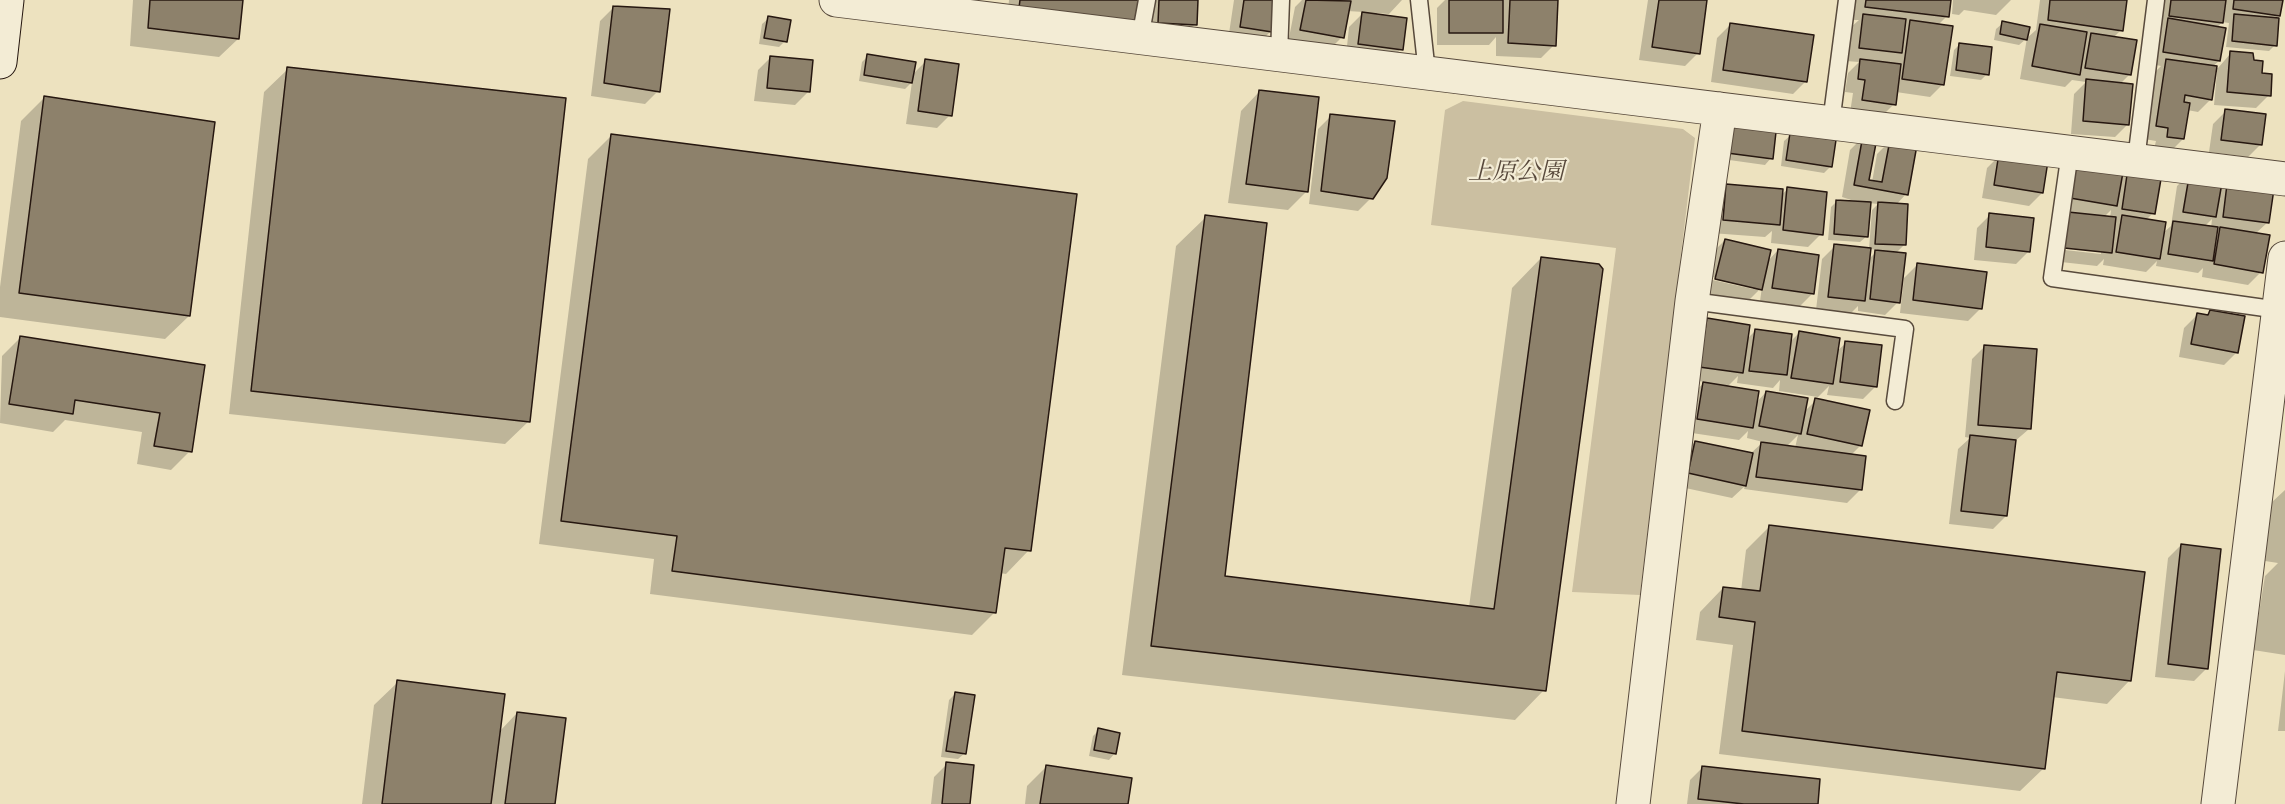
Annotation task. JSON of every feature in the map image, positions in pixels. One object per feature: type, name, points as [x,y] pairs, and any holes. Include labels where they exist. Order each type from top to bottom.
[{"type":"street","points":[[0,62],[7,0]]},
{"type":"street","points":[[845,1],[1002,10],[1140,38],[2285,179]]},
{"type":"street","points":[[1633,804],[1692,301],[1720,109]]},
{"type":"street","points":[[2218,804],[2285,258]]},
{"type":"lane","points":[[1140,38],[1146,0]]},
{"type":"lane","points":[[1279,55],[1281,0]]},
{"type":"lane","points":[[1419,0],[1426,73]]},
{"type":"lane","points":[[1832,123],[1847,0]]},
{"type":"lane","points":[[2136,160],[2156,0]]},
{"type":"lane","points":[[2070,152],[2052,278],[2279,310]]},
{"type":"lane","points":[[1692,301],[1905,329],[1895,401]]},
{"type":"green space","name":"上原公園","points":[[1463,101],[1683,129],[1695,138],[1640,595],[1572,592],[1616,248],[1431,225],[1445,110]]},
{"type":"building","points":[[150,0],[243,0],[239,39],[148,28]]},
{"type":"building","points":[[1020,0],[1141,0],[1139,21],[1019,8]]},
{"type":"building","points":[[1159,0],[1198,0],[1197,25],[1158,23]]},
{"type":"building","points":[[1244,0],[1277,0],[1272,32],[1240,27]]},
{"type":"building","points":[[1306,0],[1351,1],[1344,38],[1300,30]]},
{"type":"building","points":[[1449,0],[1503,0],[1503,33],[1449,33]]},
{"type":"building","points":[[1510,0],[1558,0],[1556,46],[1508,43]]},
{"type":"building","points":[[1659,0],[1707,0],[1700,54],[1652,47]]},
{"type":"building","points":[[1866,0],[1951,0],[1949,17],[1865,7]]},
{"type":"building","points":[[2050,0],[2127,0],[2123,31],[2048,20]]},
{"type":"building","points":[[2171,0],[2226,0],[2223,23],[2169,16]]},
{"type":"building","points":[[2234,0],[2283,0],[2280,16],[2233,9]]},
{"type":"building","points":[[613,6],[670,9],[660,92],[604,83]]},
{"type":"building","points":[[1362,12],[1407,18],[1403,50],[1358,44]]},
{"type":"building","points":[[1863,14],[1906,19],[1902,53],[1859,48]]},
{"type":"building","points":[[2234,14],[2279,18],[2277,46],[2232,41]]},
{"type":"building","points":[[768,16],[791,20],[787,42],[764,38]]},
{"type":"building","points":[[2168,18],[2226,28],[2220,61],[2163,52]]},
{"type":"building","points":[[1910,20],[1953,26],[1944,85],[1902,79]]},
{"type":"building","points":[[2002,21],[2030,27],[2027,40],[2000,34]]},
{"type":"building","points":[[1730,23],[1814,35],[1807,82],[1723,70]]},
{"type":"building","points":[[2040,24],[2087,32],[2080,75],[2032,66]]},
{"type":"building","points":[[2091,33],[2137,40],[2131,75],[2085,68]]},
{"type":"building","points":[[1959,43],[1992,47],[1989,75],[1956,70]]},
{"type":"building","points":[[2230,51],[2253,53],[2254,60],[2263,61],[2262,73],[2272,74],[2271,96],[2227,92]]},
{"type":"building","points":[[867,54],[916,62],[912,83],[864,75]]},
{"type":"building","points":[[770,56],[813,60],[810,92],[767,88]]},
{"type":"building","points":[[925,59],[959,64],[952,116],[918,111]]},
{"type":"building","points":[[1860,59],[1901,64],[1896,105],[1862,100],[1865,80],[1858,79]]},
{"type":"building","points":[[2166,59],[2217,66],[2212,100],[2185,95],[2184,102],[2190,103],[2184,139],[2167,137],[2168,128],[2156,126]]},
{"type":"building","points":[[287,67],[566,98],[530,422],[251,391]]},
{"type":"building","points":[[2086,79],[2133,84],[2129,125],[2083,121]]},
{"type":"building","points":[[1259,90],[1319,97],[1308,192],[1246,184]]},
{"type":"building","points":[[44,96],[215,122],[190,316],[19,293]]},
{"type":"building","points":[[2225,109],[2266,114],[2262,145],[2221,140]]},
{"type":"building","points":[[1330,114],[1395,121],[1387,178],[1373,199],[1321,191]]},
{"type":"building","points":[[1731,126],[1776,132],[1773,159],[1727,153]]},
{"type":"building","points":[[1790,133],[1836,140],[1832,167],[1786,160]]},
{"type":"building","points":[[611,134],[1077,194],[1031,551],[1005,548],[996,613],[672,571],[677,536],[561,521]]},
{"type":"building","points":[[1863,135],[1877,138],[1869,180],[1882,182],[1890,140],[1917,145],[1908,195],[1854,185]]},
{"type":"building","points":[[1999,153],[2048,161],[2043,193],[1994,185]]},
{"type":"building","points":[[2077,154],[2125,161],[2117,206],[2070,198]]},
{"type":"building","points":[[2128,168],[2162,173],[2155,214],[2122,209]]},
{"type":"building","points":[[2190,171],[2223,177],[2216,217],[2183,212]]},
{"type":"building","points":[[2228,176],[2275,182],[2269,223],[2223,217]]},
{"type":"building","points":[[1726,184],[1783,189],[1780,225],[1723,220]]},
{"type":"building","points":[[1787,187],[1827,192],[1823,235],[1783,230]]},
{"type":"building","points":[[1836,200],[1871,202],[1868,237],[1834,234]]},
{"type":"building","points":[[1878,202],[1908,204],[1906,245],[1875,244]]},
{"type":"building","points":[[2068,212],[2116,217],[2112,253],[2064,248]]},
{"type":"building","points":[[1989,213],[2034,218],[2030,252],[1986,247]]},
{"type":"building","points":[[1205,215],[1267,223],[1225,576],[1494,609],[1541,257],[1599,264],[1603,269],[1546,691],[1151,646]]},
{"type":"building","points":[[2122,215],[2166,222],[2160,259],[2116,252]]},
{"type":"building","points":[[2173,221],[2218,227],[2213,261],[2168,254]]},
{"type":"building","points":[[2220,227],[2270,235],[2263,273],[2214,264]]},
{"type":"building","points":[[1725,239],[1771,250],[1762,290],[1715,279]]},
{"type":"building","points":[[1834,244],[1871,248],[1865,301],[1828,297]]},
{"type":"building","points":[[1778,249],[1819,255],[1814,294],[1772,288]]},
{"type":"building","points":[[1875,250],[1906,253],[1900,303],[1870,299]]},
{"type":"building","points":[[1917,263],[1987,272],[1982,309],[1913,300]]},
{"type":"building","points":[[2210,310],[2245,316],[2238,353],[2191,344],[2197,313],[2208,315]]},
{"type":"building","points":[[1707,318],[1750,325],[1743,373],[1699,367]]},
{"type":"building","points":[[1755,329],[1792,334],[1787,375],[1749,371]]},
{"type":"building","points":[[1799,331],[1840,338],[1833,384],[1791,378]]},
{"type":"building","points":[[20,336],[205,365],[192,452],[154,446],[160,413],[75,400],[73,414],[9,404]]},
{"type":"building","points":[[1845,341],[1882,345],[1877,387],[1840,382]]},
{"type":"building","points":[[1984,345],[2037,349],[2031,429],[1978,425]]},
{"type":"building","points":[[1703,382],[1759,391],[1753,428],[1697,419]]},
{"type":"building","points":[[1766,391],[1808,398],[1801,434],[1759,426]]},
{"type":"building","points":[[1815,398],[1870,410],[1862,446],[1807,434]]},
{"type":"building","points":[[1970,435],[2016,440],[2007,516],[1961,511]]},
{"type":"building","points":[[1695,441],[1753,453],[1746,486],[1688,473]]},
{"type":"building","points":[[1761,442],[1866,456],[1862,490],[1756,477]]},
{"type":"building","points":[[1769,525],[2145,572],[2131,681],[2057,672],[2045,769],[1742,731],[1755,622],[1719,617],[1723,587],[1760,591]]},
{"type":"building","points":[[2181,544],[2221,549],[2208,669],[2168,664]]},
{"type":"building","points":[[397,680],[505,694],[491,804],[382,804]]},
{"type":"building","points":[[955,692],[975,695],[966,754],[946,751]]},
{"type":"building","points":[[517,712],[566,718],[555,804],[505,804]]},
{"type":"building","points":[[1098,728],[1120,733],[1116,754],[1094,750]]},
{"type":"building","points":[[946,762],[974,765],[970,804],[942,804]]},
{"type":"building","points":[[1046,765],[1132,778],[1128,804],[1040,804]]},
{"type":"building","points":[[1702,766],[1820,779],[1818,804],[1744,804],[1698,799]]}]
